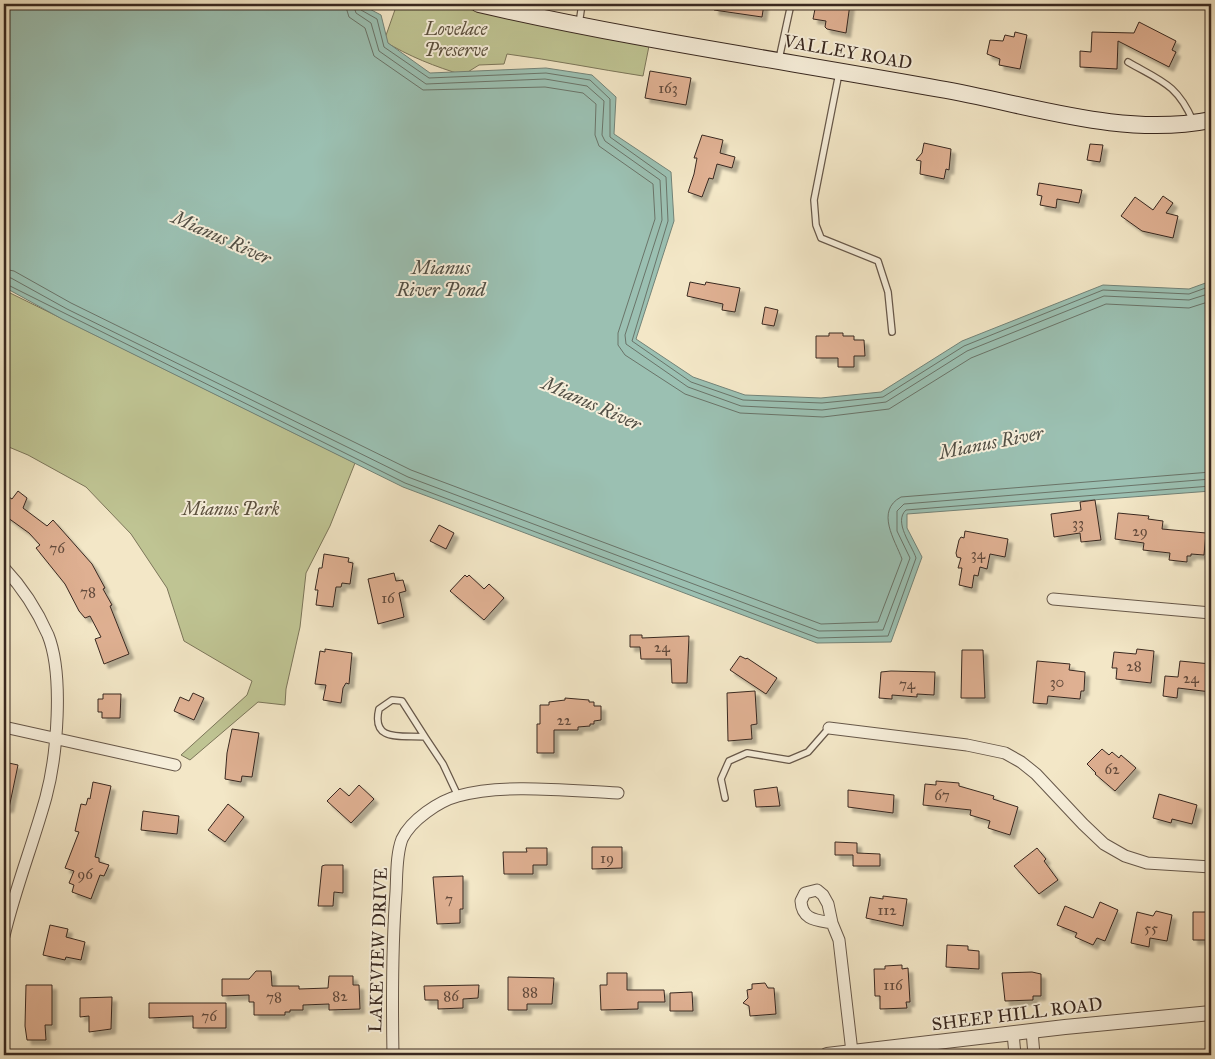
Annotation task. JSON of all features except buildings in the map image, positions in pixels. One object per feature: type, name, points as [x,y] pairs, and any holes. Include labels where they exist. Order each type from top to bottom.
[{"type":"main road","name":"VALLEY ROAD","points":[[480,4],[578,26],[839,71],[1116,122],[1150,125],[1194,123],[1211,120]]},
{"type":"street","points":[[4,568],[30,601],[48,636],[57,689],[55,738],[46,796],[7,906],[4,936]]},
{"type":"street","points":[[1053,599],[1211,613]]},
{"type":"street","points":[[4,727],[175,765]]},
{"type":"street","points":[[829,728],[967,745],[1005,753],[1021,762],[1036,774],[1104,844],[1125,856],[1155,864],[1211,867]]},
{"type":"street","name":"LAKEVIEW DRIVE","points":[[392,1055],[393,935],[399,850],[403,838],[410,829],[429,811],[458,796],[506,789],[618,793]]},
{"type":"street","points":[[832,923],[839,940],[852,1052]]},
{"type":"street","name":"SHEEP HILL ROAD","points":[[827,1055],[1211,1012]]},
{"type":"street","points":[[1032,1031],[1034,1055]]},
{"type":"street","points":[[1013,1034],[1015,1055]]},
{"type":"lane","points":[[578,26],[582,4]]},
{"type":"lane","points":[[778,61],[791,4]]},
{"type":"lane","points":[[1128,62],[1169,84],[1185,102],[1194,123]]},
{"type":"lane","points":[[839,71],[814,200],[816,225],[821,238],[878,261],[888,292],[892,332]]},
{"type":"lane","points":[[425,737],[392,737],[384,734],[377,717],[379,709],[392,700],[402,701],[443,764],[458,796]]},
{"type":"lane","points":[[725,798],[721,779],[729,760],[747,753],[789,760],[808,752],[829,728]]},
{"type":"green space","name":"Lovelace Preserve","points":[[397,4],[443,4],[649,46],[643,76],[507,54],[504,64],[479,65],[463,75],[422,61],[384,41]]},
{"type":"green space","name":"Mianus Park","points":[[4,290],[355,463],[330,526],[306,573],[300,627],[286,689],[285,705],[258,702],[190,760],[181,755],[247,695],[252,681],[184,641],[167,588],[131,534],[86,487],[28,455],[4,445]]},
{"type":"water","name":"Mianus River Pond","points":[[4,4],[360,4],[381,15],[388,43],[430,73],[546,68],[592,75],[616,97],[614,134],[671,172],[674,221],[636,339],[693,377],[745,395],[821,398],[881,392],[962,341],[1103,285],[1189,289],[1211,281],[1211,491],[907,514],[907,528],[922,557],[891,642],[817,643],[403,487],[62,319],[4,287]]},
{"type":"water label","name":"Mianus River","points":[[222,237]]},
{"type":"water label","name":"Mianus River","points":[[592,403]]},
{"type":"water label","name":"Mianus River","points":[[991,442]]}]
